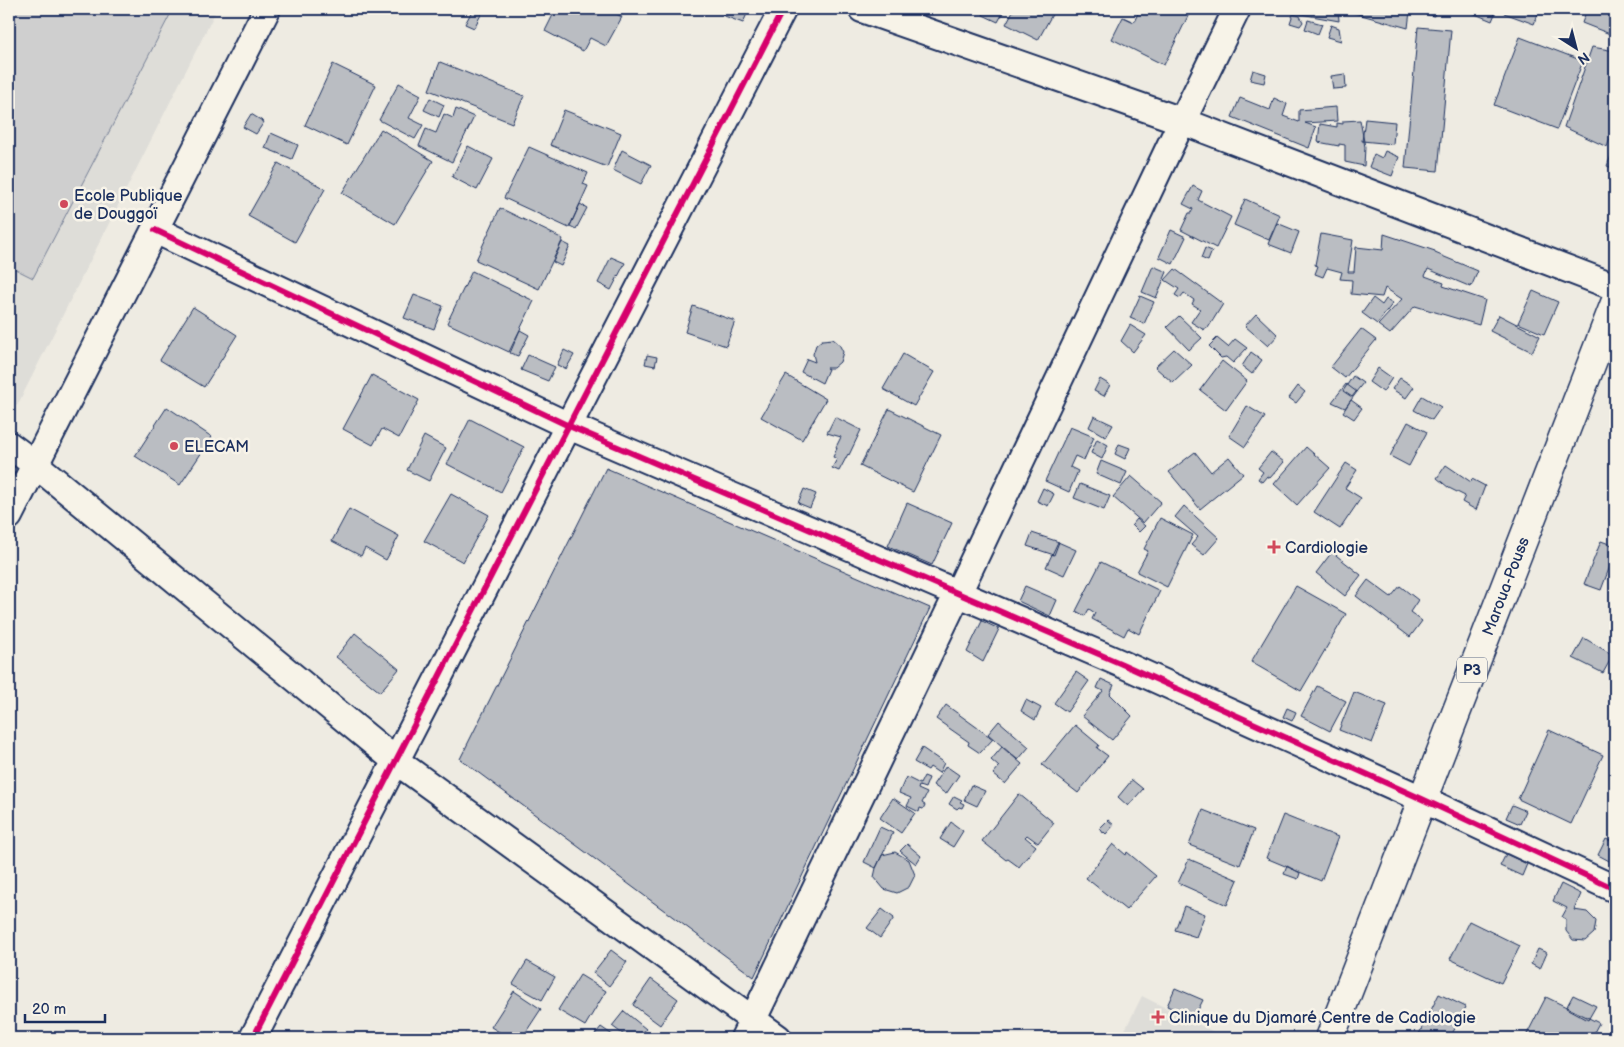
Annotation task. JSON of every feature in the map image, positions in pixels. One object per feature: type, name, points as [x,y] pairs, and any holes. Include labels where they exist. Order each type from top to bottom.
[{"type":"main road","name":"Maroua-Pouss","points":[[1330,1038],[1615,303]]},
{"type":"street","points":[[9,516],[267,9]]},
{"type":"street","points":[[253,1038],[783,9]]},
{"type":"street","points":[[862,9],[1182,121],[1615,286]]},
{"type":"street","points":[[749,1029],[1237,9]]},
{"type":"street","points":[[155,230],[569,426],[1140,672],[1422,799],[1615,889]]},
{"type":"street","points":[[9,445],[36,465],[396,761],[749,1029],[778,1038]]},
{"type":"shaded area","name":"Ecole Publique de Douggoï","points":[[9,9],[217,9],[17,406],[9,399]]},
{"type":"shaded area","points":[[9,9],[173,9],[33,278],[9,266]]},
{"type":"shaded area","name":"Clinique du Djamaré Centre de Cadiologie","points":[[1142,996],[1226,1038],[1121,1038]]},
{"type":"building","points":[[473,9],[484,9],[474,28],[465,24]]},
{"type":"building","points":[[556,9],[607,9],[622,17],[606,46],[590,38],[583,51],[545,31]]},
{"type":"building","points":[[725,9],[749,9],[743,23],[722,15]]},
{"type":"building","points":[[986,9],[1005,9],[998,22],[983,15]]},
{"type":"building","points":[[1014,9],[1055,9],[1038,40],[1006,24]]},
{"type":"building","points":[[1140,9],[1179,9],[1189,14],[1164,65],[1112,39],[1123,17],[1134,22]]},
{"type":"building","points":[[1338,9],[1339,21],[1279,10]]},
{"type":"building","points":[[1347,9],[1436,9],[1434,16],[1410,11],[1408,28],[1347,11]]},
{"type":"building","points":[[1463,9],[1497,9],[1492,21]]},
{"type":"building","points":[[1505,9],[1540,9],[1534,24],[1504,13]]},
{"type":"building","points":[[1587,9],[1615,9],[1615,36],[1582,23]]},
{"type":"building","points":[[1293,14],[1300,16],[1303,22],[1300,26],[1290,23]]},
{"type":"building","points":[[1308,20],[1322,24],[1318,34],[1305,29]]},
{"type":"building","points":[[1331,25],[1339,28],[1341,41],[1327,37]]},
{"type":"building","points":[[1418,27],[1451,30],[1438,171],[1405,168]]},
{"type":"building","points":[[1520,37],[1583,61],[1557,129],[1494,105]]},
{"type":"building","points":[[1592,47],[1615,51],[1615,125],[1607,147],[1564,127]]},
{"type":"building","points":[[440,62],[524,96],[512,123],[429,90]]},
{"type":"building","points":[[333,64],[376,85],[347,145],[305,125]]},
{"type":"building","points":[[1253,70],[1266,74],[1264,83],[1250,80]]},
{"type":"building","points":[[1345,74],[1346,88],[1333,89],[1331,76]]},
{"type":"building","points":[[399,83],[421,95],[409,118],[423,125],[415,139],[379,120]]},
{"type":"building","points":[[430,98],[444,105],[439,117],[424,110]]},
{"type":"building","points":[[1240,98],[1270,110],[1274,98],[1287,104],[1283,116],[1299,122],[1299,110],[1336,107],[1337,121],[1305,123],[1316,127],[1309,148],[1232,117]]},
{"type":"building","points":[[456,109],[474,117],[452,162],[419,146],[426,129],[436,133],[444,114],[453,118]]},
{"type":"building","points":[[564,110],[621,133],[607,167],[550,145]]},
{"type":"building","points":[[251,114],[264,122],[256,134],[243,127]]},
{"type":"building","points":[[1365,119],[1395,122],[1393,144],[1362,141]]},
{"type":"building","points":[[1360,120],[1365,147],[1364,166],[1345,162],[1345,145],[1339,144],[1339,146],[1318,142],[1320,124],[1337,127],[1337,123],[1343,124],[1343,121]]},
{"type":"building","points":[[381,129],[433,161],[395,224],[342,193]]},
{"type":"building","points":[[271,133],[298,145],[292,159],[265,148]]},
{"type":"building","points":[[1615,145],[1615,169],[1607,166]]},
{"type":"building","points":[[468,146],[493,159],[477,190],[452,177]]},
{"type":"building","points":[[529,147],[588,173],[583,184],[588,186],[569,228],[504,198]]},
{"type":"building","points":[[622,150],[651,165],[641,184],[613,170]]},
{"type":"building","points":[[1385,151],[1399,157],[1392,176],[1369,167],[1374,154],[1382,158]]},
{"type":"building","points":[[278,163],[325,189],[295,242],[248,216]]},
{"type":"building","points":[[1193,186],[1202,191],[1198,200],[1231,217],[1216,248],[1181,230],[1193,209],[1183,204]]},
{"type":"building","points":[[1245,199],[1280,215],[1269,240],[1234,225]]},
{"type":"building","points":[[580,204],[587,208],[576,229],[570,226]]},
{"type":"building","points":[[500,208],[563,239],[539,289],[476,260]]},
{"type":"building","points":[[1277,223],[1299,232],[1291,253],[1268,244]]},
{"type":"building","points":[[1171,230],[1186,237],[1173,264],[1159,257]]},
{"type":"building","points":[[1321,234],[1353,240],[1348,272],[1354,272],[1356,247],[1383,250],[1384,234],[1435,251],[1435,253],[1478,271],[1471,287],[1428,269],[1425,276],[1444,283],[1443,286],[1485,300],[1479,325],[1415,306],[1390,334],[1378,325],[1402,299],[1385,288],[1382,297],[1351,294],[1352,280],[1340,279],[1342,272],[1327,268],[1323,277],[1315,274],[1318,266],[1315,265]]},
{"type":"building","points":[[562,242],[570,246],[561,266],[553,262]]},
{"type":"building","points":[[1205,248],[1212,251],[1208,261],[1201,258]]},
{"type":"building","points":[[611,257],[625,263],[611,290],[598,283]]},
{"type":"building","points":[[1153,266],[1167,272],[1156,298],[1142,292]]},
{"type":"building","points":[[1175,269],[1223,304],[1208,328],[1206,327],[1204,330],[1191,322],[1200,309],[1192,304],[1194,300],[1184,293],[1180,298],[1175,295],[1179,289],[1165,280]]},
{"type":"building","points":[[472,271],[534,301],[509,352],[447,323]]},
{"type":"building","points":[[1533,291],[1558,302],[1544,334],[1518,323]]},
{"type":"building","points":[[414,295],[443,306],[434,329],[404,318]]},
{"type":"building","points":[[1140,296],[1154,302],[1144,324],[1130,318]]},
{"type":"building","points":[[1373,298],[1382,305],[1386,299],[1393,303],[1377,324],[1362,313]]},
{"type":"building","points":[[693,306],[735,321],[726,346],[685,332]]},
{"type":"building","points":[[193,307],[237,335],[204,387],[160,360]]},
{"type":"building","points":[[1256,314],[1278,335],[1268,346],[1245,326]]},
{"type":"building","points":[[1499,315],[1540,336],[1532,352],[1490,331]]},
{"type":"building","points":[[1179,316],[1202,338],[1189,350],[1167,327]]},
{"type":"building","points":[[1130,325],[1146,335],[1133,352],[1121,341]]},
{"type":"building","points":[[1361,329],[1376,340],[1345,378],[1331,367]]},
{"type":"building","points":[[520,330],[529,335],[518,356],[510,353]]},
{"type":"building","points":[[1217,338],[1228,347],[1235,339],[1247,348],[1233,363],[1226,357],[1221,358],[1209,346]]},
{"type":"building","points":[[833,339],[839,344],[843,352],[840,362],[833,368],[826,368],[828,369],[822,383],[801,372],[807,359],[815,362],[813,354],[816,345],[822,340]]},
{"type":"building","points":[[1174,349],[1192,365],[1173,383],[1155,367]]},
{"type":"building","points":[[564,350],[574,355],[566,369],[557,365]]},
{"type":"building","points":[[1251,352],[1262,360],[1252,374],[1242,366]]},
{"type":"building","points":[[903,354],[934,372],[914,406],[883,389]]},
{"type":"building","points":[[528,355],[555,367],[548,381],[521,370]]},
{"type":"building","points":[[647,355],[657,357],[655,366],[645,364]]},
{"type":"building","points":[[1222,361],[1247,381],[1226,410],[1200,390]]},
{"type":"building","points":[[1378,368],[1392,378],[1383,392],[1369,382]]},
{"type":"building","points":[[372,375],[419,400],[399,438],[382,429],[373,445],[343,429]]},
{"type":"building","points":[[786,375],[826,399],[802,440],[761,417]]},
{"type":"building","points":[[1353,376],[1363,383],[1352,397],[1343,391]]},
{"type":"building","points":[[1400,378],[1414,387],[1406,398],[1392,389]]},
{"type":"building","points":[[1100,379],[1110,385],[1104,396],[1094,391]]},
{"type":"building","points":[[1346,384],[1357,392],[1345,408],[1332,402]]},
{"type":"building","points":[[1298,386],[1305,392],[1296,403],[1289,398]]},
{"type":"building","points":[[1422,396],[1441,407],[1432,420],[1414,410]]},
{"type":"building","points":[[1351,400],[1362,408],[1354,419],[1343,412]]},
{"type":"building","points":[[1247,406],[1265,417],[1245,447],[1229,436]]},
{"type":"building","name":"ELECAM","points":[[167,407],[212,437],[180,485],[135,456]]},
{"type":"building","points":[[889,409],[941,435],[913,492],[860,466]]},
{"type":"building","points":[[1094,416],[1113,425],[1106,437],[1089,427]]},
{"type":"building","points":[[835,417],[861,430],[839,471],[832,468],[837,459],[833,457],[841,437],[827,433]]},
{"type":"building","points":[[470,419],[524,447],[501,492],[447,464]]},
{"type":"building","points":[[1408,422],[1427,432],[1409,466],[1390,456]]},
{"type":"building","points":[[1070,427],[1094,437],[1084,460],[1075,456],[1070,467],[1078,471],[1069,492],[1045,481]]},
{"type":"building","points":[[424,436],[446,448],[429,481],[407,470]]},
{"type":"building","points":[[1097,439],[1108,445],[1102,459],[1091,453]]},
{"type":"building","points":[[1119,444],[1130,448],[1125,459],[1115,454]]},
{"type":"building","points":[[1306,447],[1330,468],[1297,505],[1274,484]]},
{"type":"building","points":[[1195,452],[1211,472],[1229,457],[1243,474],[1200,509],[1169,472]]},
{"type":"building","points":[[1271,452],[1284,462],[1270,478],[1267,476],[1262,482],[1258,479],[1263,472],[1258,468]]},
{"type":"building","points":[[1101,461],[1127,472],[1121,485],[1096,474]]},
{"type":"building","points":[[1346,463],[1357,470],[1345,488],[1361,498],[1340,529],[1314,512]]},
{"type":"building","points":[[1446,465],[1471,482],[1472,479],[1485,486],[1476,510],[1462,502],[1465,496],[1449,488],[1437,478]]},
{"type":"building","points":[[606,468],[930,608],[754,977],[460,759]]},
{"type":"building","points":[[1131,476],[1161,502],[1143,523],[1113,497]]},
{"type":"building","points":[[1080,484],[1110,496],[1104,510],[1074,498]]},
{"type":"building","points":[[1043,488],[1054,494],[1048,506],[1037,501]]},
{"type":"building","points":[[804,489],[816,494],[810,508],[798,503]]},
{"type":"building","points":[[451,494],[489,515],[463,562],[424,541]]},
{"type":"building","points":[[907,503],[952,523],[932,565],[888,546]]},
{"type":"building","points":[[1184,506],[1219,538],[1204,555],[1191,545],[1198,537],[1175,517]]},
{"type":"building","points":[[349,509],[399,536],[386,560],[365,548],[361,556],[332,541]]},
{"type":"building","points":[[1160,518],[1193,535],[1167,587],[1137,572],[1148,551],[1144,549]]},
{"type":"building","points":[[1137,519],[1145,526],[1139,532],[1132,525]]},
{"type":"building","points":[[1032,533],[1059,542],[1054,555],[1027,546]]},
{"type":"building","points":[[1601,541],[1615,546],[1615,553],[1601,590],[1584,584]]},
{"type":"building","points":[[1058,542],[1076,550],[1064,575],[1046,567]]},
{"type":"building","points":[[1332,552],[1361,575],[1345,596],[1316,573]]},
{"type":"building","points":[[1101,562],[1160,591],[1139,634],[1128,628],[1124,636],[1092,619],[1095,613],[1089,609],[1085,616],[1076,611]]},
{"type":"building","points":[[1368,580],[1391,597],[1400,586],[1418,600],[1410,612],[1422,621],[1410,637],[1356,596]]},
{"type":"building","points":[[1025,586],[1057,600],[1050,616],[1018,601]]},
{"type":"building","points":[[1296,586],[1346,614],[1301,691],[1251,662]]},
{"type":"building","points":[[982,621],[999,629],[983,662],[967,652]]},
{"type":"building","points":[[355,633],[399,669],[380,692],[336,657]]},
{"type":"building","points":[[1584,638],[1613,655],[1603,673],[1573,658]]},
{"type":"building","points":[[1076,672],[1089,681],[1067,712],[1054,703]]},
{"type":"building","points":[[1101,679],[1114,685],[1110,694],[1132,716],[1112,740],[1082,716],[1103,691],[1097,688]]},
{"type":"building","points":[[1317,686],[1346,701],[1330,731],[1301,716]]},
{"type":"building","points":[[1354,692],[1387,705],[1372,743],[1339,730]]},
{"type":"building","points":[[1026,700],[1041,708],[1035,720],[1021,711]]},
{"type":"building","points":[[946,705],[993,739],[980,753],[968,745],[969,742],[936,719]]},
{"type":"building","points":[[1287,708],[1296,712],[1292,721],[1283,717]]},
{"type":"building","points":[[999,721],[1029,747],[1018,760],[988,734]]},
{"type":"building","points":[[1075,725],[1099,745],[1097,748],[1108,756],[1078,793],[1042,765]]},
{"type":"building","points":[[1549,730],[1603,755],[1571,824],[1518,799]]},
{"type":"building","points":[[1002,747],[1022,764],[1005,784],[993,774],[999,767],[991,760]]},
{"type":"building","points":[[922,748],[944,763],[939,773],[930,767],[928,770],[914,762]]},
{"type":"building","points":[[946,766],[959,775],[946,794],[933,785]]},
{"type":"building","points":[[924,776],[929,778],[925,788],[919,786],[918,789],[927,793],[922,803],[925,805],[923,809],[920,808],[919,812],[907,806],[911,798],[899,793],[906,777],[920,784]]},
{"type":"building","points":[[1132,780],[1143,789],[1128,806],[1118,797]]},
{"type":"building","points":[[971,785],[985,791],[977,806],[964,800]]},
{"type":"building","points":[[1019,794],[1054,823],[1038,843],[1027,835],[1025,837],[1036,846],[1019,867],[1008,859],[1006,860],[982,841]]},
{"type":"building","points":[[954,796],[962,800],[960,802],[964,804],[962,808],[959,807],[957,809],[949,804]]},
{"type":"building","points":[[893,798],[915,813],[901,833],[880,818]]},
{"type":"building","points":[[1512,805],[1526,811],[1520,824],[1506,818]]},
{"type":"building","points":[[1203,810],[1254,830],[1240,865],[1189,845]]},
{"type":"building","points":[[1283,815],[1338,837],[1321,881],[1266,858]]},
{"type":"building","points":[[1108,820],[1114,825],[1106,834],[1100,828]]},
{"type":"building","points":[[951,822],[963,831],[953,847],[940,839]]},
{"type":"building","points":[[880,827],[893,833],[876,868],[864,862]]},
{"type":"building","points":[[1606,839],[1615,843],[1615,864],[1598,855]]},
{"type":"building","points":[[907,844],[921,856],[916,864],[900,851]]},
{"type":"building","points":[[1113,844],[1126,855],[1127,852],[1156,876],[1126,910],[1086,878]]},
{"type":"building","points":[[895,852],[909,860],[915,875],[909,887],[897,893],[884,889],[874,877],[882,855]]},
{"type":"building","points":[[1506,854],[1527,864],[1522,876],[1500,866]]},
{"type":"building","points":[[1189,859],[1238,880],[1227,905],[1178,883]]},
{"type":"building","points":[[1287,866],[1300,873],[1298,879],[1284,874]]},
{"type":"building","points":[[1561,884],[1581,894],[1574,910],[1587,912],[1596,921],[1594,933],[1585,941],[1573,940],[1566,931],[1566,919],[1562,917],[1567,908],[1553,901]]},
{"type":"building","points":[[1184,906],[1205,914],[1196,937],[1175,930]]},
{"type":"building","points":[[882,909],[894,918],[880,938],[867,928]]},
{"type":"building","points":[[1469,921],[1520,946],[1501,983],[1450,959]]},
{"type":"building","points":[[1538,949],[1547,953],[1540,969],[1531,964]]},
{"type":"building","points":[[611,950],[627,962],[609,986],[593,973]]},
{"type":"building","points":[[527,961],[555,977],[542,1000],[513,984]]},
{"type":"building","points":[[580,975],[606,991],[585,1026],[558,1010]]},
{"type":"building","points":[[651,979],[678,999],[660,1025],[633,1005]]},
{"type":"building","points":[[1175,988],[1203,1000],[1194,1018],[1167,1006]]},
{"type":"building","points":[[514,991],[541,1009],[522,1038],[509,1038],[491,1027]]},
{"type":"building","points":[[1439,994],[1466,1007],[1450,1038],[1417,1038]]},
{"type":"building","points":[[1573,995],[1596,1006],[1588,1020],[1566,1008]]},
{"type":"building","points":[[1546,997],[1599,1023],[1591,1038],[1525,1038]]},
{"type":"building","points":[[624,1011],[646,1029],[639,1038],[628,1038],[612,1026]]},
{"type":"building","points":[[601,1027],[617,1038],[592,1038]]},
{"type":"cycle path","points":[[253,1038],[783,9]]},
{"type":"cycle path","points":[[155,230],[569,426],[1122,664],[1422,799],[1615,889]]},
{"type":"place","name":"Ecole Publique de Douggoï","points":[[64,204]]},
{"type":"place","name":"ELECAM","points":[[174,446]]},
{"type":"place","name":"Cardiologie","points":[[1274,547]]},
{"type":"place","name":"Clinique du Djamaré Centre de Cadiologie","points":[[1158,1017]]}]
